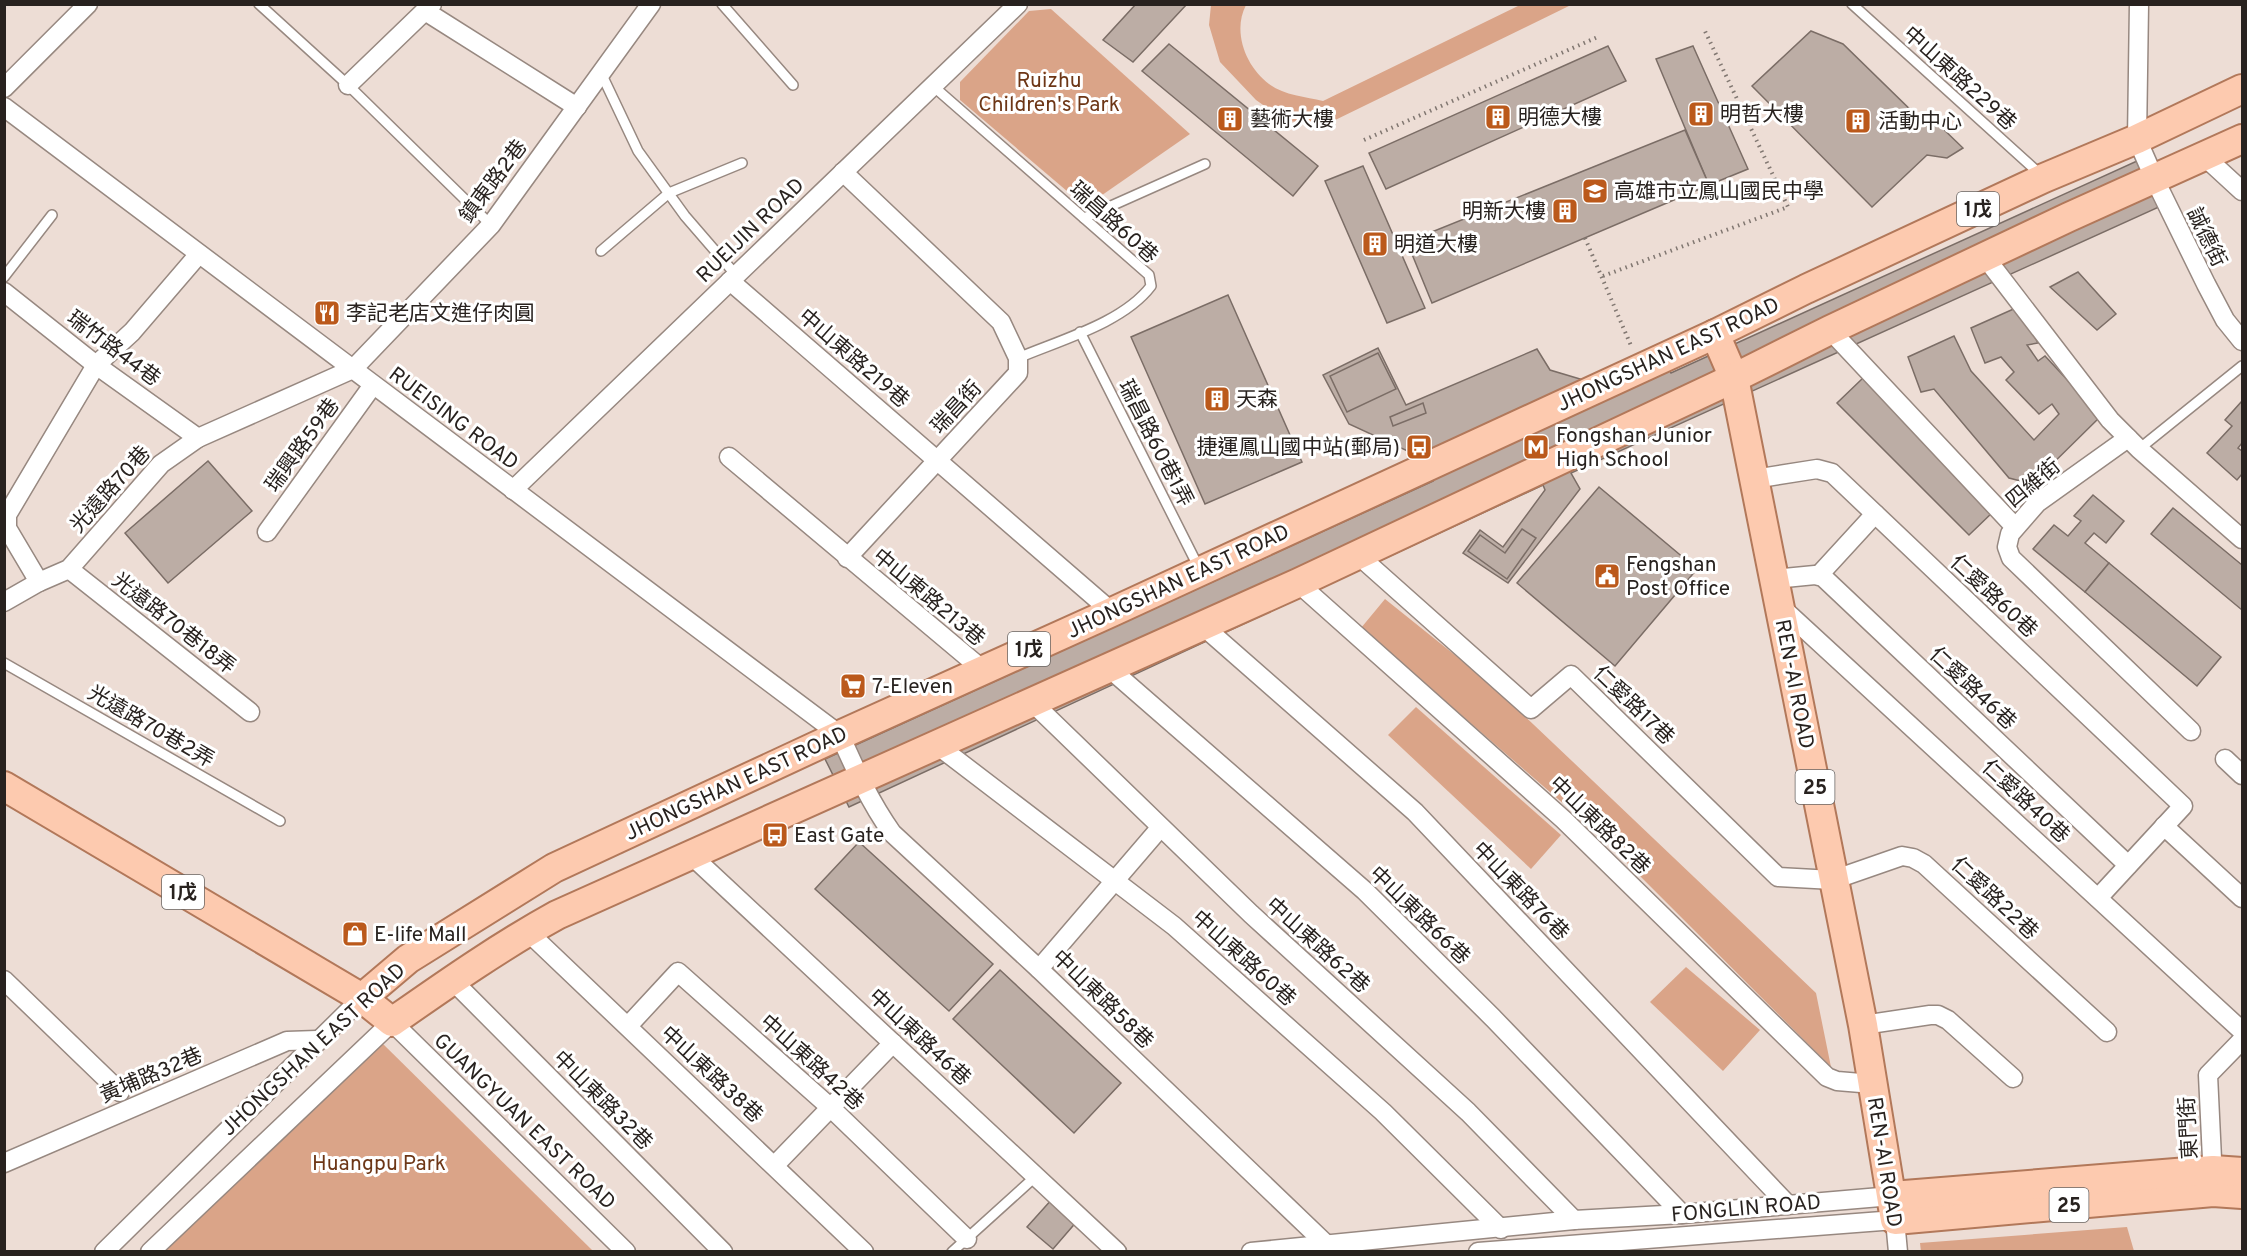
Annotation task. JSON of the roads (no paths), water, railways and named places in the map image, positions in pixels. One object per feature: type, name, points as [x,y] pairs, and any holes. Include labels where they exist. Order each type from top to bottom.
[{"type":"main road","name":"JHONGSHAN EAST ROAD","points":[[362,998],[408,959],[554,868],[1641,368],[2044,178],[2137,139],[2242,89]]},
{"type":"main road","name":"JHONGSHAN EAST ROAD","points":[[392,1022],[452,980],[556,915],[1298,583],[1734,378],[1985,256],[2242,139]]},
{"type":"main road","name":"REN-AI ROAD","points":[[1715,333],[1734,378],[1863,1025],[1894,1208]]},
{"type":"main road","name":"1戊","points":[[4,786],[362,998],[392,1022]]},
{"type":"main road","name":"FONGLIN ROAD","points":[[1894,1208],[2213,1181],[2242,1172]]},
{"type":"main road","name":"FONGLIN ROAD","points":[[2213,1181],[2242,1194]]},
{"type":"street","points":[[4,88],[88,4]]},
{"type":"street","name":"鎮東路2巷","points":[[353,369],[491,225],[651,4]]},
{"type":"street","name":"RUEIJIN ROAD","points":[[513,490],[1018,4]]},
{"type":"street","points":[[2137,139],[2139,4]]},
{"type":"street","points":[[348,85],[428,8],[577,107]]},
{"type":"street","name":"RUEISING ROAD","points":[[4,107],[840,735],[859,779]]},
{"type":"street","name":"誠德街","points":[[2137,139],[2210,293],[2225,320],[2242,341]]},
{"type":"street","points":[[2205,157],[2242,191]]},
{"type":"street","points":[[843,172],[1001,322],[1018,358]]},
{"type":"street","points":[[39,582],[7,528],[7,515],[96,365],[132,332],[199,254]]},
{"type":"street","points":[[1985,256],[2110,420],[2242,539]]},
{"type":"street","name":"中山東路219巷","points":[[733,278],[1112,612]]},
{"type":"street","name":"瑞竹路44巷","points":[[4,292],[96,365],[198,438]]},
{"type":"street","points":[[1830,330],[2015,527]]},
{"type":"street","name":"瑞昌街","points":[[847,558],[1018,374],[1018,358]]},
{"type":"street","name":"光遠路70巷","points":[[4,602],[39,582],[69,569],[161,464],[198,438],[353,369]]},
{"type":"street","name":"瑞興路59巷","points":[[267,532],[373,385]]},
{"type":"street","name":"四維街","points":[[2134,444],[2037,503],[2010,534],[2007,547],[2011,558],[2191,731]]},
{"type":"street","points":[[729,457],[847,558]]},
{"type":"street","name":"仁愛路60巷","points":[[1754,479],[1825,469],[1832,473],[2183,806],[2164,826]]},
{"type":"street","points":[[1777,592],[1819,575],[1875,514]]},
{"type":"street","name":"仁愛路17巷","points":[[1358,555],[1531,709],[1571,675],[1778,876],[1833,879]]},
{"type":"street","name":"中山東路213巷","points":[[847,558],[983,670]]},
{"type":"street","name":"光遠路70巷18弄","points":[[69,569],[250,712]]},
{"type":"street","name":"仁愛路46巷","points":[[1819,575],[2128,865]]},
{"type":"street","name":"中山東路82巷","points":[[1298,583],[1564,820],[1827,1077],[1837,1081],[1873,1084]]},
{"type":"street","name":"仁愛路40巷","points":[[1777,592],[2098,898],[2242,1031]]},
{"type":"street","name":"中山東路76巷","points":[[1203,626],[1415,812],[1788,1205]]},
{"type":"street","name":"中山東路66巷","points":[[1109,668],[1365,891],[1493,1018],[1682,1214]]},
{"type":"street","name":"中山東路62巷","points":[[1032,702],[1251,915],[1468,1112],[1574,1220]]},
{"type":"street","name":"中山東路60巷","points":[[937,745],[1174,926],[1383,1112],[1501,1229]]},
{"type":"street","points":[[2225,759],[2242,775]]},
{"type":"street","name":"中山東路58巷","points":[[859,779],[892,833],[1039,969],[1327,1245]]},
{"type":"street","points":[[2098,898],[2164,826],[2242,898]]},
{"type":"street","points":[[1039,969],[1160,828]]},
{"type":"street","name":"中山東路46巷","points":[[691,855],[1118,1251]]},
{"type":"street","name":"仁愛路22巷","points":[[1833,879],[1902,856],[1913,858],[1924,864],[2107,1032]]},
{"type":"street","name":"中山東路38巷","points":[[528,931],[864,1251]]},
{"type":"street","name":"中山東路42巷","points":[[628,1026],[678,972],[831,1108],[967,1239]]},
{"type":"street","points":[[4,980],[120,1092]]},
{"type":"street","name":"中山東路32巷","points":[[452,980],[723,1251]]},
{"type":"street","name":"JHONGSHAN EAST ROAD","points":[[104,1251],[362,998]]},
{"type":"street","points":[[1863,1025],[1930,1015],[1938,1016],[1948,1020],[2013,1078]]},
{"type":"street","name":"JHONGSHAN EAST ROAD","points":[[150,1251],[392,1022]]},
{"type":"street","name":"GUANGYUAN EAST ROAD","points":[[392,1022],[626,1251]]},
{"type":"street","name":"黃埔路32巷","points":[[4,1163],[287,1041],[317,1040]]},
{"type":"street","name":"東門街","points":[[2213,1181],[2208,1075],[2242,1040]]},
{"type":"street","points":[[775,1165],[893,1043]]},
{"type":"street","name":"FONGLIN ROAD","points":[[1251,1251],[1501,1229],[1574,1220],[1788,1205],[1894,1208]]},
{"type":"street","name":"FONGLIN ROAD","points":[[1478,1251],[1894,1208]]},
{"type":"street","name":"REN-AI ROAD","points":[[1894,1208],[1898,1251]]},
{"type":"lane","points":[[259,4],[348,85],[491,225]]},
{"type":"lane","points":[[722,4],[794,85]]},
{"type":"lane","name":"中山東路229巷","points":[[1852,4],[2044,178]]},
{"type":"lane","points":[[601,73],[638,151],[733,278]]},
{"type":"lane","name":"瑞昌路60巷","points":[[933,86],[1149,275],[1151,286],[1145,293],[1111,318],[1018,358]]},
{"type":"lane","points":[[601,251],[669,193],[741,163]]},
{"type":"lane","points":[[1084,218],[1205,164]]},
{"type":"lane","points":[[4,277],[52,215]]},
{"type":"lane","name":"瑞昌路60巷1弄","points":[[1080,332],[1200,570]]},
{"type":"lane","points":[[2134,444],[2242,366]]},
{"type":"lane","name":"光遠路70巷2弄","points":[[4,663],[280,821]]},
{"type":"lane","points":[[952,1251],[1036,1176]]},
{"type":"place","name":"明哲大樓","points":[[1701,114]]},
{"type":"place","name":"明德大樓","points":[[1498,117]]},
{"type":"place","name":"藝術大樓","points":[[1230,119]]},
{"type":"place","name":"活動中心","points":[[1858,121]]},
{"type":"place","name":"高雄市立鳳山國民中學","points":[[1595,191]]},
{"type":"place","name":"明新大樓","points":[[1565,211]]},
{"type":"place","name":"明道大樓","points":[[1375,244]]},
{"type":"place","name":"李記老店文進仔肉圓","points":[[327,313]]},
{"type":"place","name":"天森","points":[[1217,399]]},
{"type":"place","name":"捷運鳳山國中站(郵局)","points":[[1419,447]]},
{"type":"place","name":"Fongshan Junior High School","points":[[1536,447]]},
{"type":"place","name":"Fengshan Post Office","points":[[1607,576]]},
{"type":"place","name":"7-Eleven","points":[[853,686]]},
{"type":"place","name":"East Gate","points":[[775,835]]},
{"type":"place","name":"E-life Mall","points":[[355,934]]},
{"type":"park label","name":"Ruizhu Children's Park","points":[[1049,92]]},
{"type":"park label","name":"Huangpu Park","points":[[379,1163]]}]
